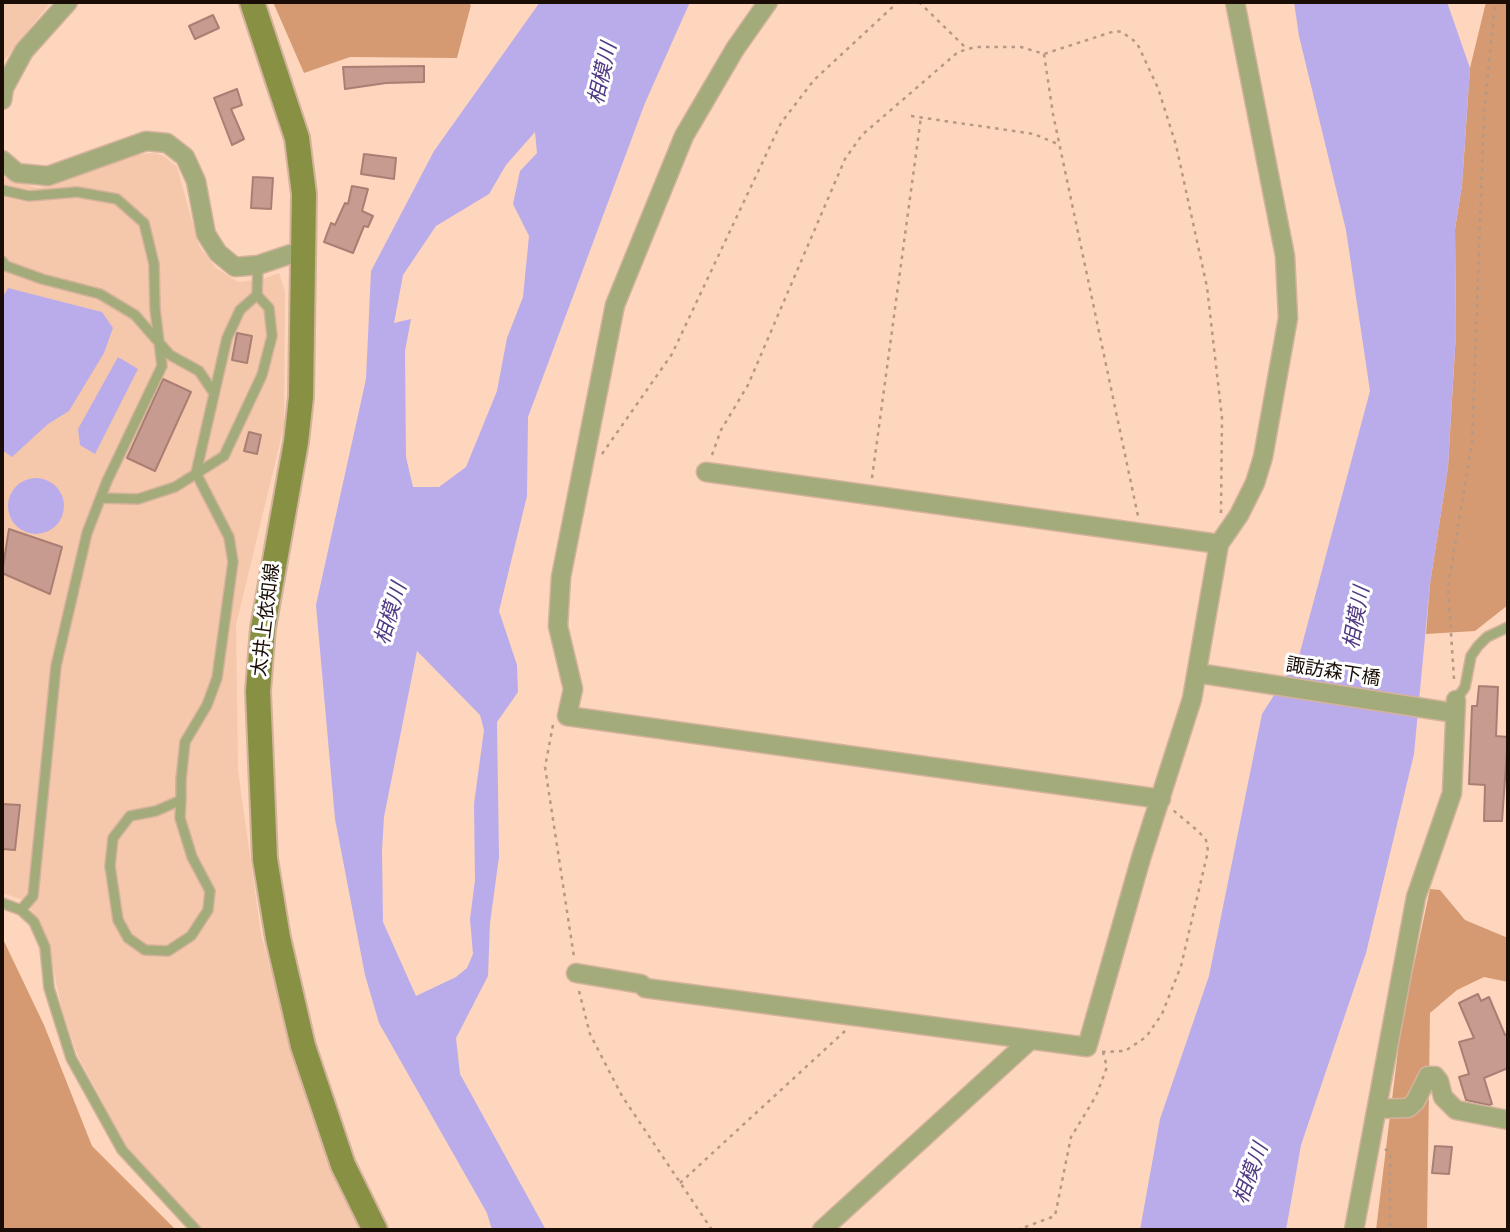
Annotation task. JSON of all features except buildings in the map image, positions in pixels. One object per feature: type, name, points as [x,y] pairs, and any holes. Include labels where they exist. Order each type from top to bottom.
[{"type":"main road","name":"太井上依知線","points":[[252,2],[297,138],[303,169],[301,397],[263,628],[258,691],[265,859],[278,938],[303,1046],[344,1165],[375,1230]]},
{"type":"street","points":[[2,100],[4,88],[24,51],[68,2]]},
{"type":"street","points":[[768,2],[734,49],[684,136],[615,305],[559,602],[558,626],[573,688],[567,716],[1161,799]]},
{"type":"street","points":[[576,972],[641,984],[645,988],[1095,1050],[1161,799],[1205,674],[1219,544],[1240,515],[1255,483],[1275,402],[1288,318],[1285,256],[1235,2]]},
{"type":"street","points":[[2,160],[17,173],[48,176],[146,141],[167,143],[185,157],[196,181],[206,234],[218,253],[235,267],[258,265],[291,254],[304,255]]},
{"type":"street","points":[[706,472],[1219,544]]},
{"type":"street","name":"諏訪森下橋","points":[[1205,674],[1453,708]]},
{"type":"street","points":[[1354,1230],[1416,897],[1452,793],[1453,708]]},
{"type":"street","points":[[822,1230],[1030,1040]]},
{"type":"street","points":[[1377,1109],[1408,1108],[1415,1102],[1428,1076],[1439,1081],[1443,1097],[1455,1110],[1508,1120]]},
{"type":"lane","points":[[2,190],[29,196],[77,192],[117,199],[144,223],[155,264],[162,366],[87,533],[56,666],[33,896],[21,910]]},
{"type":"lane","points":[[2,261],[6,266],[43,279],[100,294],[135,314],[170,355],[199,371],[214,393]]},
{"type":"lane","points":[[101,498],[138,499],[174,487],[224,456],[262,375],[272,336],[269,308],[257,295],[258,265]]},
{"type":"lane","points":[[181,800],[156,811],[130,816],[113,838],[110,866],[118,920],[128,937],[145,950],[168,951],[191,936],[208,910],[210,891],[192,857],[180,818],[181,800],[186,741],[217,678],[232,585],[233,562],[229,537],[196,473],[227,338],[240,310],[257,295]]},
{"type":"lane","points":[[1453,708],[1465,687],[1471,656],[1487,637],[1508,627]]},
{"type":"lane","points":[[2,903],[21,910],[34,922],[45,947],[49,988],[71,1058],[122,1150],[196,1230]]},
{"type":"path","points":[[581,484],[672,354],[781,123],[814,80],[898,2]]},
{"type":"path","points":[[919,2],[967,49]]},
{"type":"path","points":[[1453,708],[1448,587],[1472,442],[1484,114],[1495,2]]},
{"type":"path","points":[[706,472],[721,429],[748,385],[853,146],[926,78],[967,49],[1021,47],[1044,54],[1115,31],[1122,32],[1137,43],[1158,88],[1183,175],[1207,287],[1215,348],[1223,482],[1219,544]]},
{"type":"path","points":[[1044,54],[1059,145],[1142,533]]},
{"type":"path","points":[[912,116],[1034,134],[1059,145]]},
{"type":"path","points":[[870,495],[921,117]]},
{"type":"path","points":[[554,721],[545,767],[583,1013],[622,1096],[712,1230]]},
{"type":"path","points":[[1095,1050],[1125,1051],[1136,1045],[1154,1027],[1162,1014],[1181,966],[1208,851],[1206,840],[1161,799]]},
{"type":"path","points":[[680,1183],[860,1017]]},
{"type":"path","points":[[1017,1230],[1055,1216],[1067,1150],[1076,1126],[1096,1096],[1107,1067],[1095,1050]]},
{"type":"path","points":[[1372,1136],[1390,1153],[1390,1230]]},
{"type":"shaded area","points":[[2,2],[51,2],[2,63]]},
{"type":"shaded area","points":[[273,2],[465,2],[471,5],[457,58],[350,57],[304,73]]},
{"type":"shaded area","points":[[1486,2],[1508,2],[1508,605],[1475,631],[1426,634],[1430,584],[1448,467],[1456,332],[1455,229],[1462,185],[1470,68]]},
{"type":"shaded area","points":[[155,153],[164,156],[177,167],[199,246],[216,268],[238,282],[263,279],[279,273],[285,292],[284,426],[236,625],[238,771],[261,934],[310,1112],[360,1230],[202,1230],[128,1149],[78,1056],[62,1010],[48,943],[35,915],[24,900],[2,893],[2,177],[38,188],[132,155]]},
{"type":"shaded area","points":[[1430,889],[1440,890],[1465,920],[1508,938],[1508,982],[1484,977],[1457,990],[1430,1013],[1427,1230],[1376,1230],[1401,1026]]},
{"type":"shaded area","points":[[2,937],[44,1025],[92,1146],[176,1230],[2,1230]]},
{"type":"water","name":"相模川","points":[[540,2],[690,2],[645,103],[528,417],[527,496],[499,611],[517,665],[518,692],[497,722],[499,857],[490,923],[488,976],[456,1038],[460,1074],[546,1230],[492,1230],[487,1213],[379,1023],[365,975],[335,819],[316,605],[366,379],[371,271],[434,151]],"holes":[[[535,132],[537,153],[520,171],[513,204],[529,236],[523,297],[507,338],[497,391],[466,467],[439,487],[413,487],[406,457],[405,351],[411,319],[394,323],[403,275],[436,226],[489,194],[506,165]],[[417,651],[480,715],[484,730],[474,804],[475,880],[470,919],[473,954],[467,968],[456,977],[416,996],[383,922],[382,850],[384,817]]]},
{"type":"water","name":"相模川","points":[[1294,2],[1447,2],[1470,68],[1462,185],[1455,229],[1456,332],[1448,467],[1430,584],[1414,754],[1366,953],[1301,1145],[1286,1230],[1140,1230],[1160,1119],[1209,976],[1262,714],[1299,656],[1370,391],[1346,230],[1299,36]]},
{"type":"water","points":[[8,288],[102,312],[113,328],[104,353],[69,411],[48,424],[12,457],[2,450],[2,298]]},
{"type":"water","points":[[118,357],[138,369],[95,454],[80,445],[78,429]]},
{"type":"water","points":[[31,478],[41,478],[56,486],[62,495],[62,517],[56,526],[41,534],[31,534],[13,522],[8,511],[8,501],[20,483]]}]
